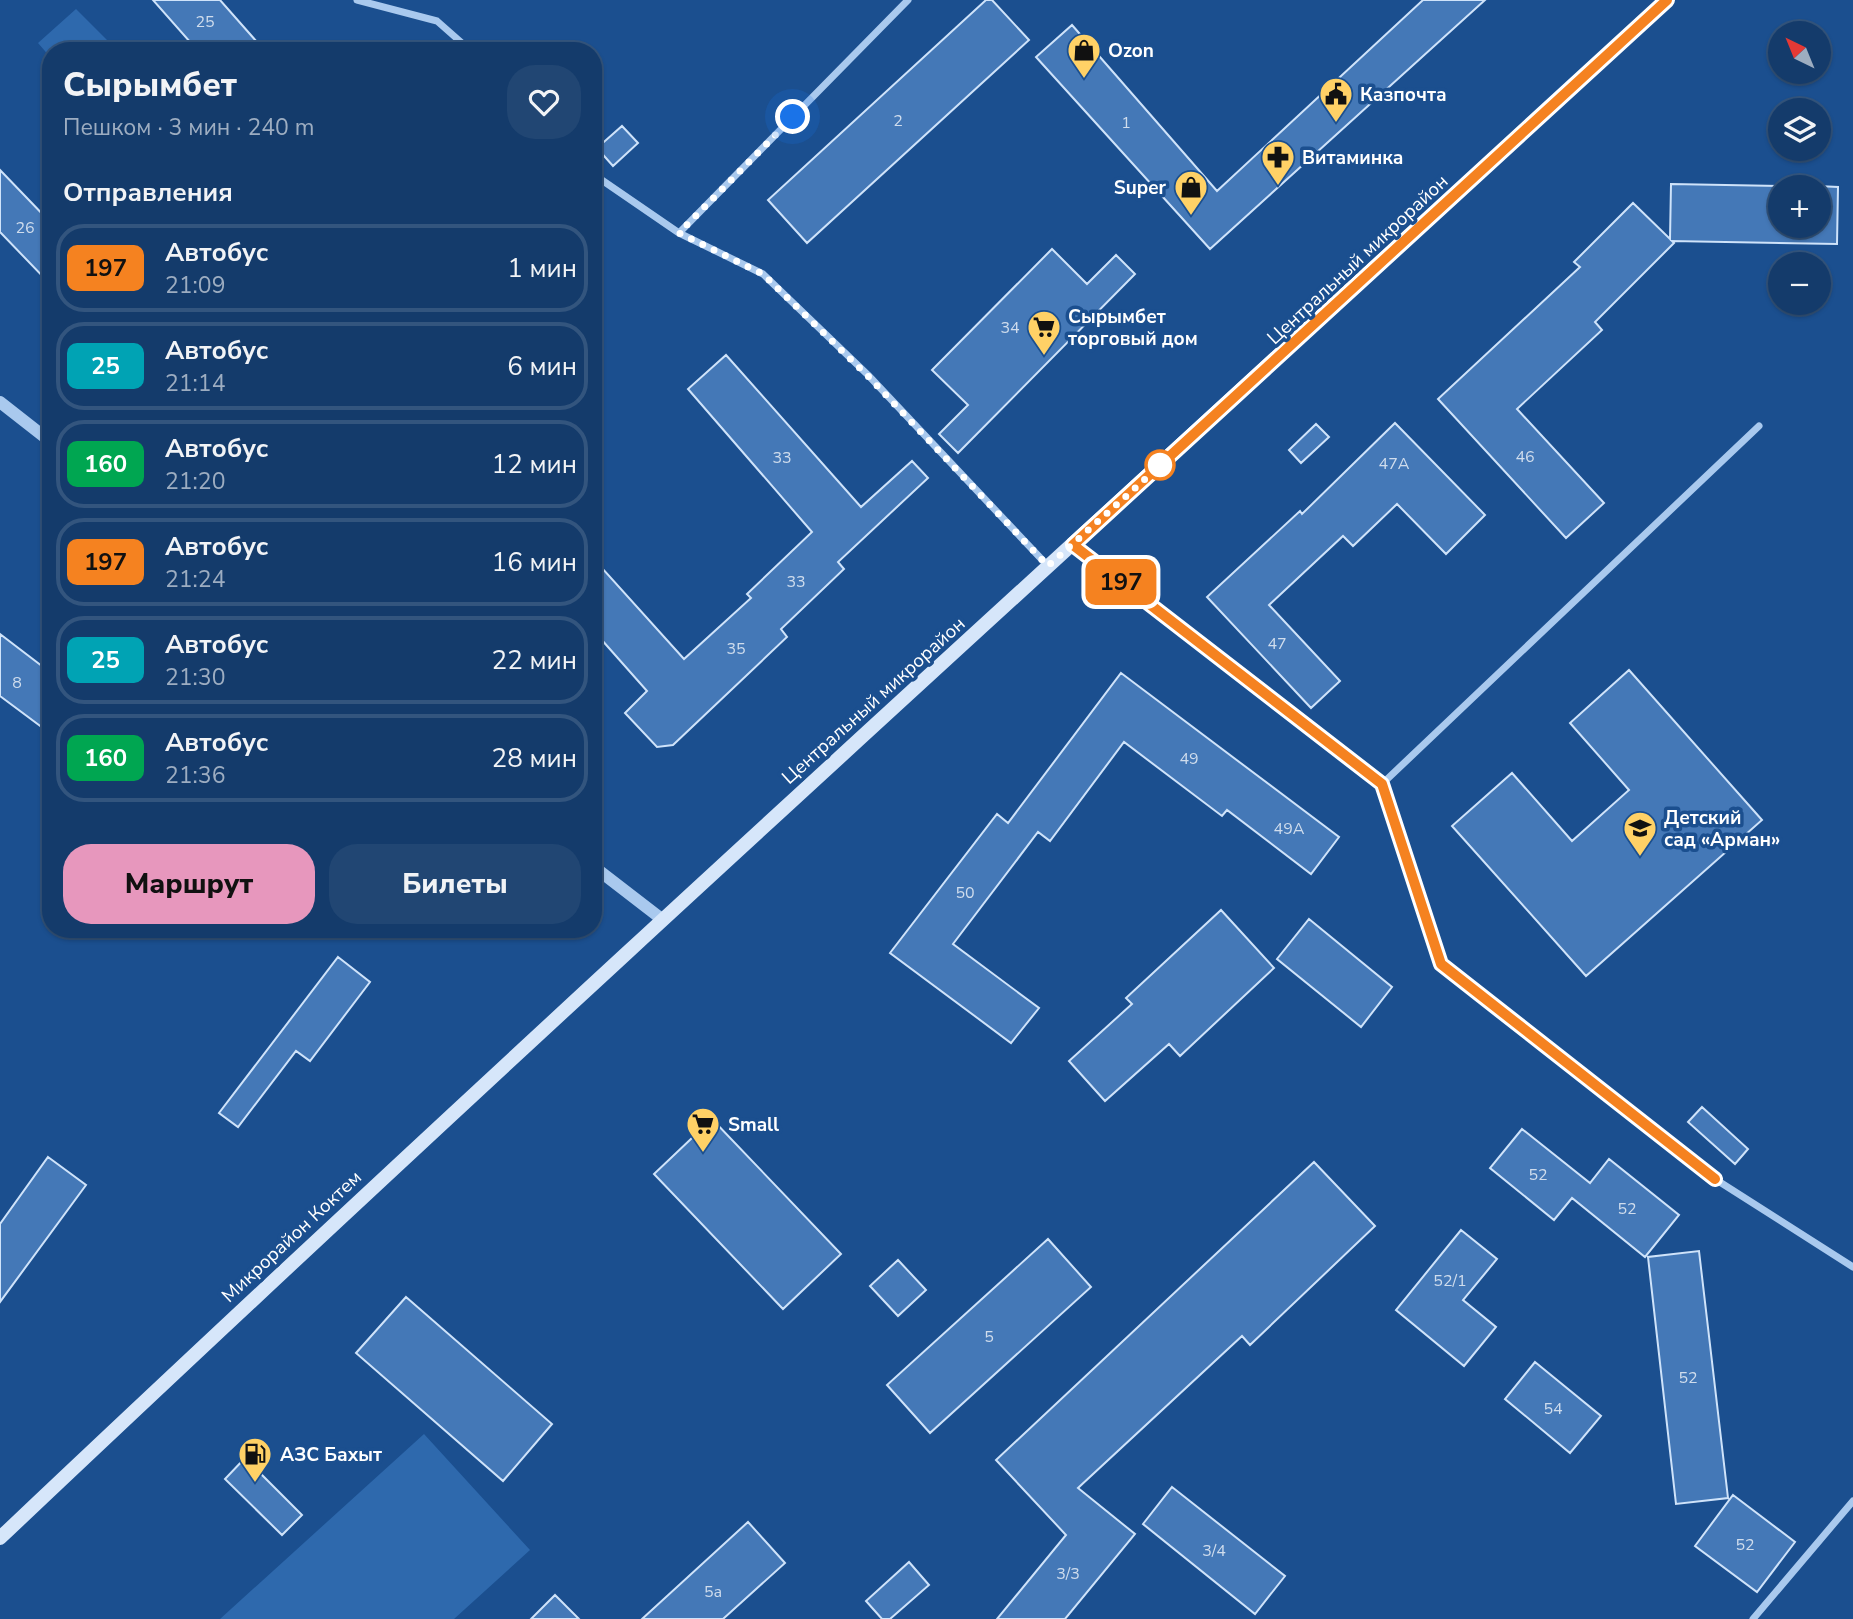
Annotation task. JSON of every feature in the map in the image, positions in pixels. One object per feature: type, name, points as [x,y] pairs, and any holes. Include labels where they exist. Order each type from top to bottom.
[{"type":"main road","name":"Центральный микрорайон","points":[[663,920],[1667,0]]},
{"type":"main road","name":"Микрорайон Коктем","points":[[0,1538],[348,1208],[663,920]]},
{"type":"street","points":[[357,0],[437,21],[461,42]]},
{"type":"street","points":[[679,233],[908,0]]},
{"type":"street","points":[[602,180],[679,233],[763,274],[867,375],[1048,566]]},
{"type":"street","points":[[0,402],[42,435]]},
{"type":"street","points":[[1382,784],[1759,426]]},
{"type":"street","points":[[1073,545],[1382,784],[1441,964],[1715,1179],[1853,1267]]},
{"type":"street","points":[[602,873],[663,920]]},
{"type":"street","points":[[1754,1619],[1853,1502]]},
{"type":"shaded area","points":[[76,9],[109,42],[42,42],[42,48],[38,43]]},
{"type":"shaded area","points":[[424,1434],[530,1550],[454,1619],[220,1619]]},
{"type":"building","points":[[153,0],[220,0],[257,42],[190,42]]},
{"type":"building","points":[[986,0],[992,0],[1029,40],[807,243],[768,200]]},
{"type":"building","points":[[1423,0],[1485,0],[1210,249],[1036,57],[1072,25],[1217,191]]},
{"type":"building","points":[[622,126],[638,143],[613,166],[602,154],[602,144]]},
{"type":"building","points":[[0,170],[42,214],[42,276],[0,232]]},
{"type":"building","points":[[1671,184],[1768,186],[1768,238],[1831,238],[1831,187],[1838,187],[1837,244],[1672,241],[1674,243],[1595,322],[1602,330],[1517,409],[1604,503],[1566,538],[1438,399],[1580,267],[1574,262],[1633,203],[1670,239]]},
{"type":"building","points":[[1052,249],[1087,284],[1116,255],[1135,274],[958,453],[939,434],[968,405],[932,370]]},
{"type":"building","points":[[726,355],[861,507],[912,461],[928,478],[838,562],[844,569],[781,629],[787,637],[673,745],[657,747],[625,713],[647,691],[602,640],[602,568],[684,659],[751,598],[747,594],[812,532],[688,389]]},
{"type":"building","points":[[1395,423],[1485,515],[1446,554],[1397,504],[1353,546],[1343,536],[1269,605],[1340,681],[1311,708],[1207,597],[1300,511],[1302,514]]},
{"type":"building","points":[[1316,424],[1329,437],[1301,463],[1289,450]]},
{"type":"building","points":[[0,634],[42,666],[42,727],[0,696]]},
{"type":"building","points":[[1629,670],[1762,820],[1586,976],[1452,826],[1512,773],[1572,841],[1629,790],[1570,723]]},
{"type":"building","points":[[1121,673],[1339,837],[1311,874],[1227,810],[1222,816],[1124,742],[1050,841],[1038,832],[953,944],[1039,1008],[1011,1043],[890,953],[997,814],[1008,823]]},
{"type":"building","points":[[1221,910],[1274,968],[1180,1056],[1169,1044],[1105,1101],[1069,1061],[1132,1004],[1126,998]]},
{"type":"building","points":[[1309,919],[1392,987],[1361,1027],[1277,959]]},
{"type":"building","points":[[338,957],[370,982],[310,1061],[296,1051],[238,1127],[219,1113]]},
{"type":"building","points":[[1702,1107],[1748,1149],[1735,1164],[1688,1122]]},
{"type":"building","points":[[712,1119],[841,1254],[783,1309],[654,1174]]},
{"type":"building","points":[[1522,1129],[1590,1183],[1609,1159],[1679,1215],[1645,1257],[1572,1198],[1554,1220],[1490,1168]]},
{"type":"building","points":[[48,1157],[86,1185],[0,1302],[0,1224]]},
{"type":"building","points":[[1314,1162],[1375,1226],[1250,1345],[1242,1336],[1078,1488],[1135,1534],[1065,1619],[997,1619],[1066,1535],[996,1460]]},
{"type":"building","points":[[1461,1230],[1497,1259],[1463,1300],[1496,1327],[1464,1366],[1396,1310]]},
{"type":"building","points":[[1048,1239],[1091,1287],[930,1433],[887,1385]]},
{"type":"building","points":[[1699,1251],[1728,1498],[1676,1504],[1648,1257]]},
{"type":"building","points":[[898,1260],[926,1290],[898,1316],[870,1286]]},
{"type":"building","points":[[406,1297],[552,1424],[503,1481],[356,1353]]},
{"type":"building","points":[[1535,1362],[1601,1416],[1570,1453],[1505,1399]]},
{"type":"building","points":[[245,1458],[302,1515],[282,1535],[225,1479]]},
{"type":"building","points":[[1172,1487],[1285,1576],[1255,1614],[1143,1524]]},
{"type":"building","points":[[1733,1495],[1795,1542],[1757,1592],[1695,1546]]},
{"type":"building","points":[[748,1522],[785,1563],[723,1619],[642,1619]]},
{"type":"building","points":[[909,1562],[929,1585],[890,1619],[882,1619],[866,1601]]},
{"type":"building","points":[[555,1595],[579,1619],[531,1619]]},
{"type":"bus line","name":"197","points":[[1667,0],[1073,545],[1382,784],[1441,964],[1715,1179]]},
{"type":"place","name":"Ozon","points":[[1084,80]]},
{"type":"place","name":"Казпочта","points":[[1336,124]]},
{"type":"place","name":"Витаминка","points":[[1278,187]]},
{"type":"place","name":"Super","points":[[1191,217]]},
{"type":"place","name":"Сырымбет торговый дом","points":[[1044,357]]},
{"type":"place","name":"Детский сад «Арман»","points":[[1640,858]]},
{"type":"place","name":"Small","points":[[703,1154]]},
{"type":"place","name":"АЗС Бахыт","points":[[255,1484]]},
{"type":"route","points":[[793,117],[679,233],[763,274],[867,375],[1048,566],[1162,464],[1160,465]]}]
